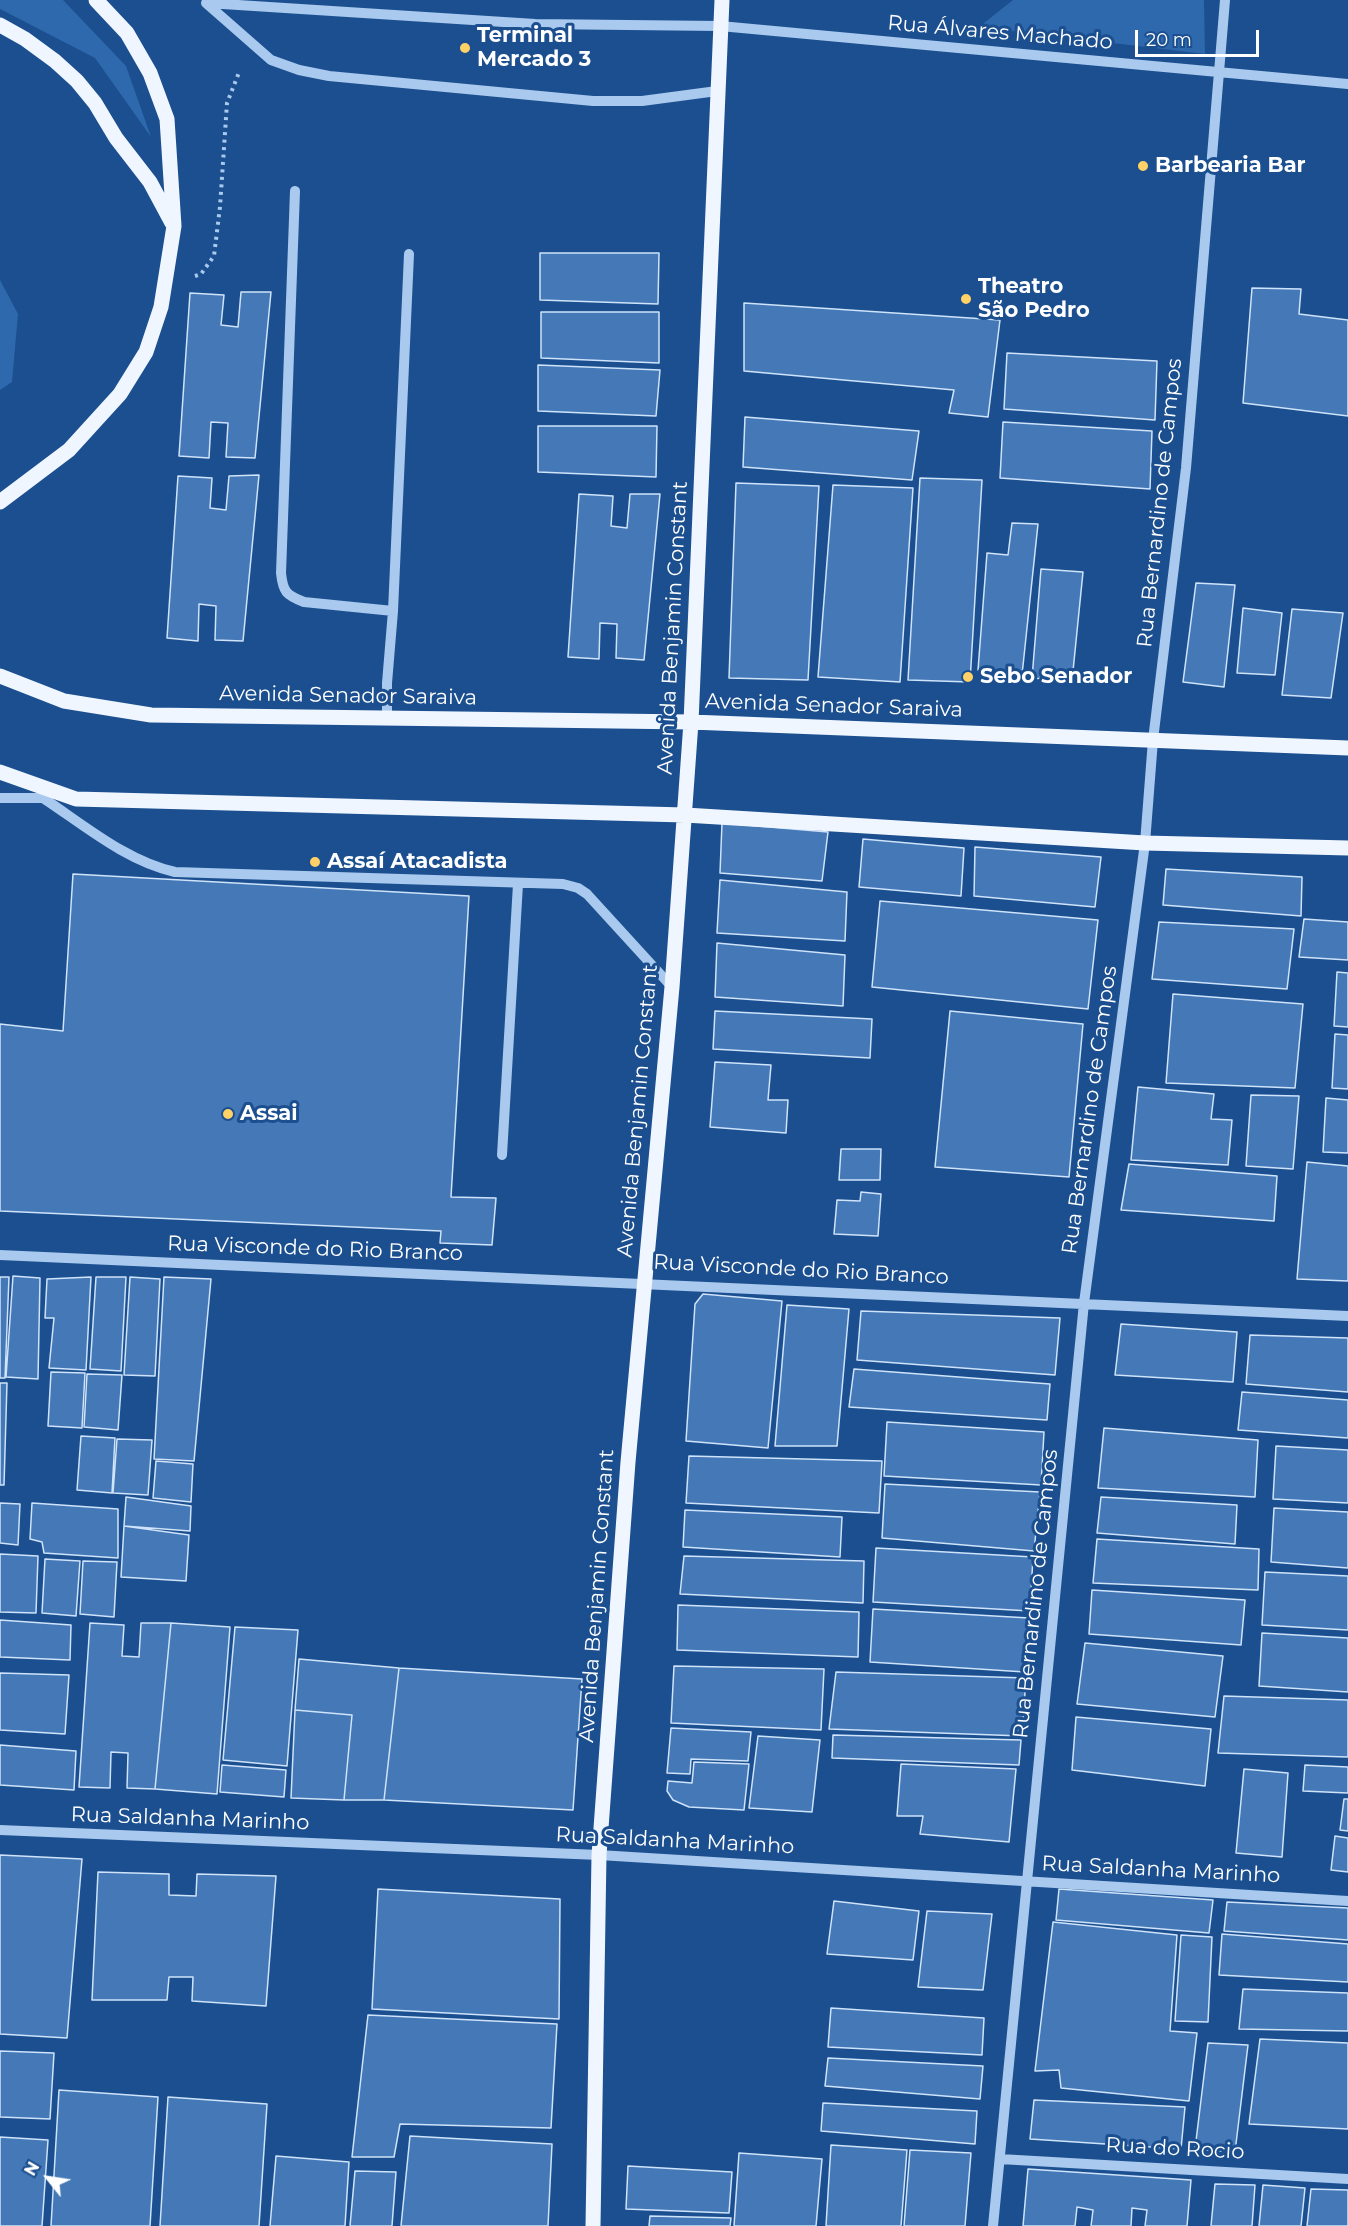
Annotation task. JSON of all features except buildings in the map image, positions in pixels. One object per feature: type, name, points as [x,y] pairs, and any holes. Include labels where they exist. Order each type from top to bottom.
[{"type":"main road","points":[[0,502],[69,450],[120,394],[146,352],[161,307],[174,226],[167,119],[150,73],[127,33],[96,0]]},
{"type":"main road","name":"Avenida Benjamin Constant","points":[[593,2226],[599,1855],[643,1282],[672,987],[685,815],[722,0]]},
{"type":"main road","points":[[0,25],[25,39],[77,81],[150,182],[174,226]]},
{"type":"main road","name":"Avenida Senador Saraiva","points":[[0,676],[63,701],[151,715],[691,722],[1348,748]]},
{"type":"main road","points":[[0,772],[76,800],[685,815],[1146,843],[1348,848]]},
{"type":"street","name":"Rua Bernardino de Campos","points":[[993,2226],[1084,1303],[1146,843],[1153,740],[1186,468],[1225,0]]},
{"type":"street","name":"Rua Álvares Machado","points":[[205,2],[535,24],[720,26],[1218,74],[1348,84]]},
{"type":"street","points":[[205,2],[250,44],[271,60],[299,70],[329,76],[593,101],[642,101],[717,91]]},
{"type":"street","points":[[295,191],[280,573],[282,588],[290,597],[304,602],[393,611]]},
{"type":"street","points":[[387,717],[409,254]]},
{"type":"street","points":[[0,798],[76,800]]},
{"type":"street","points":[[43,798],[134,858],[156,868],[175,872],[564,884],[578,888],[587,894],[672,987]]},
{"type":"street","points":[[502,1155],[518,884]]},
{"type":"street","name":"Rua Visconde do Rio Branco","points":[[0,1255],[643,1282],[1348,1316]]},
{"type":"street","name":"Rua Saldanha Marinho","points":[[0,1830],[599,1855],[1348,1900]]},
{"type":"street","name":"Rua do Rocio","points":[[1000,2159],[1348,2179]]},
{"type":"path","points":[[164,280],[172,276],[187,279],[201,274],[214,256],[220,207],[227,103],[250,44]]},
{"type":"shaded area","points":[[0,0],[63,0],[126,66],[151,137],[95,58],[0,9]]},
{"type":"shaded area","points":[[1013,0],[1204,0],[1205,54],[979,27]]},
{"type":"shaded area","points":[[0,280],[18,314],[12,382],[0,390]]},
{"type":"place","name":"Terminal Mercado 3","points":[[465,48]]},
{"type":"place","name":"Barbearia Bar","points":[[1143,166]]},
{"type":"place","name":"Theatro São Pedro","points":[[966,299]]},
{"type":"place","name":"Sebo Senador","points":[[968,677]]},
{"type":"place","name":"Assaí Atacadista","points":[[315,862]]},
{"type":"place","name":"Assai","points":[[228,1114]]}]
